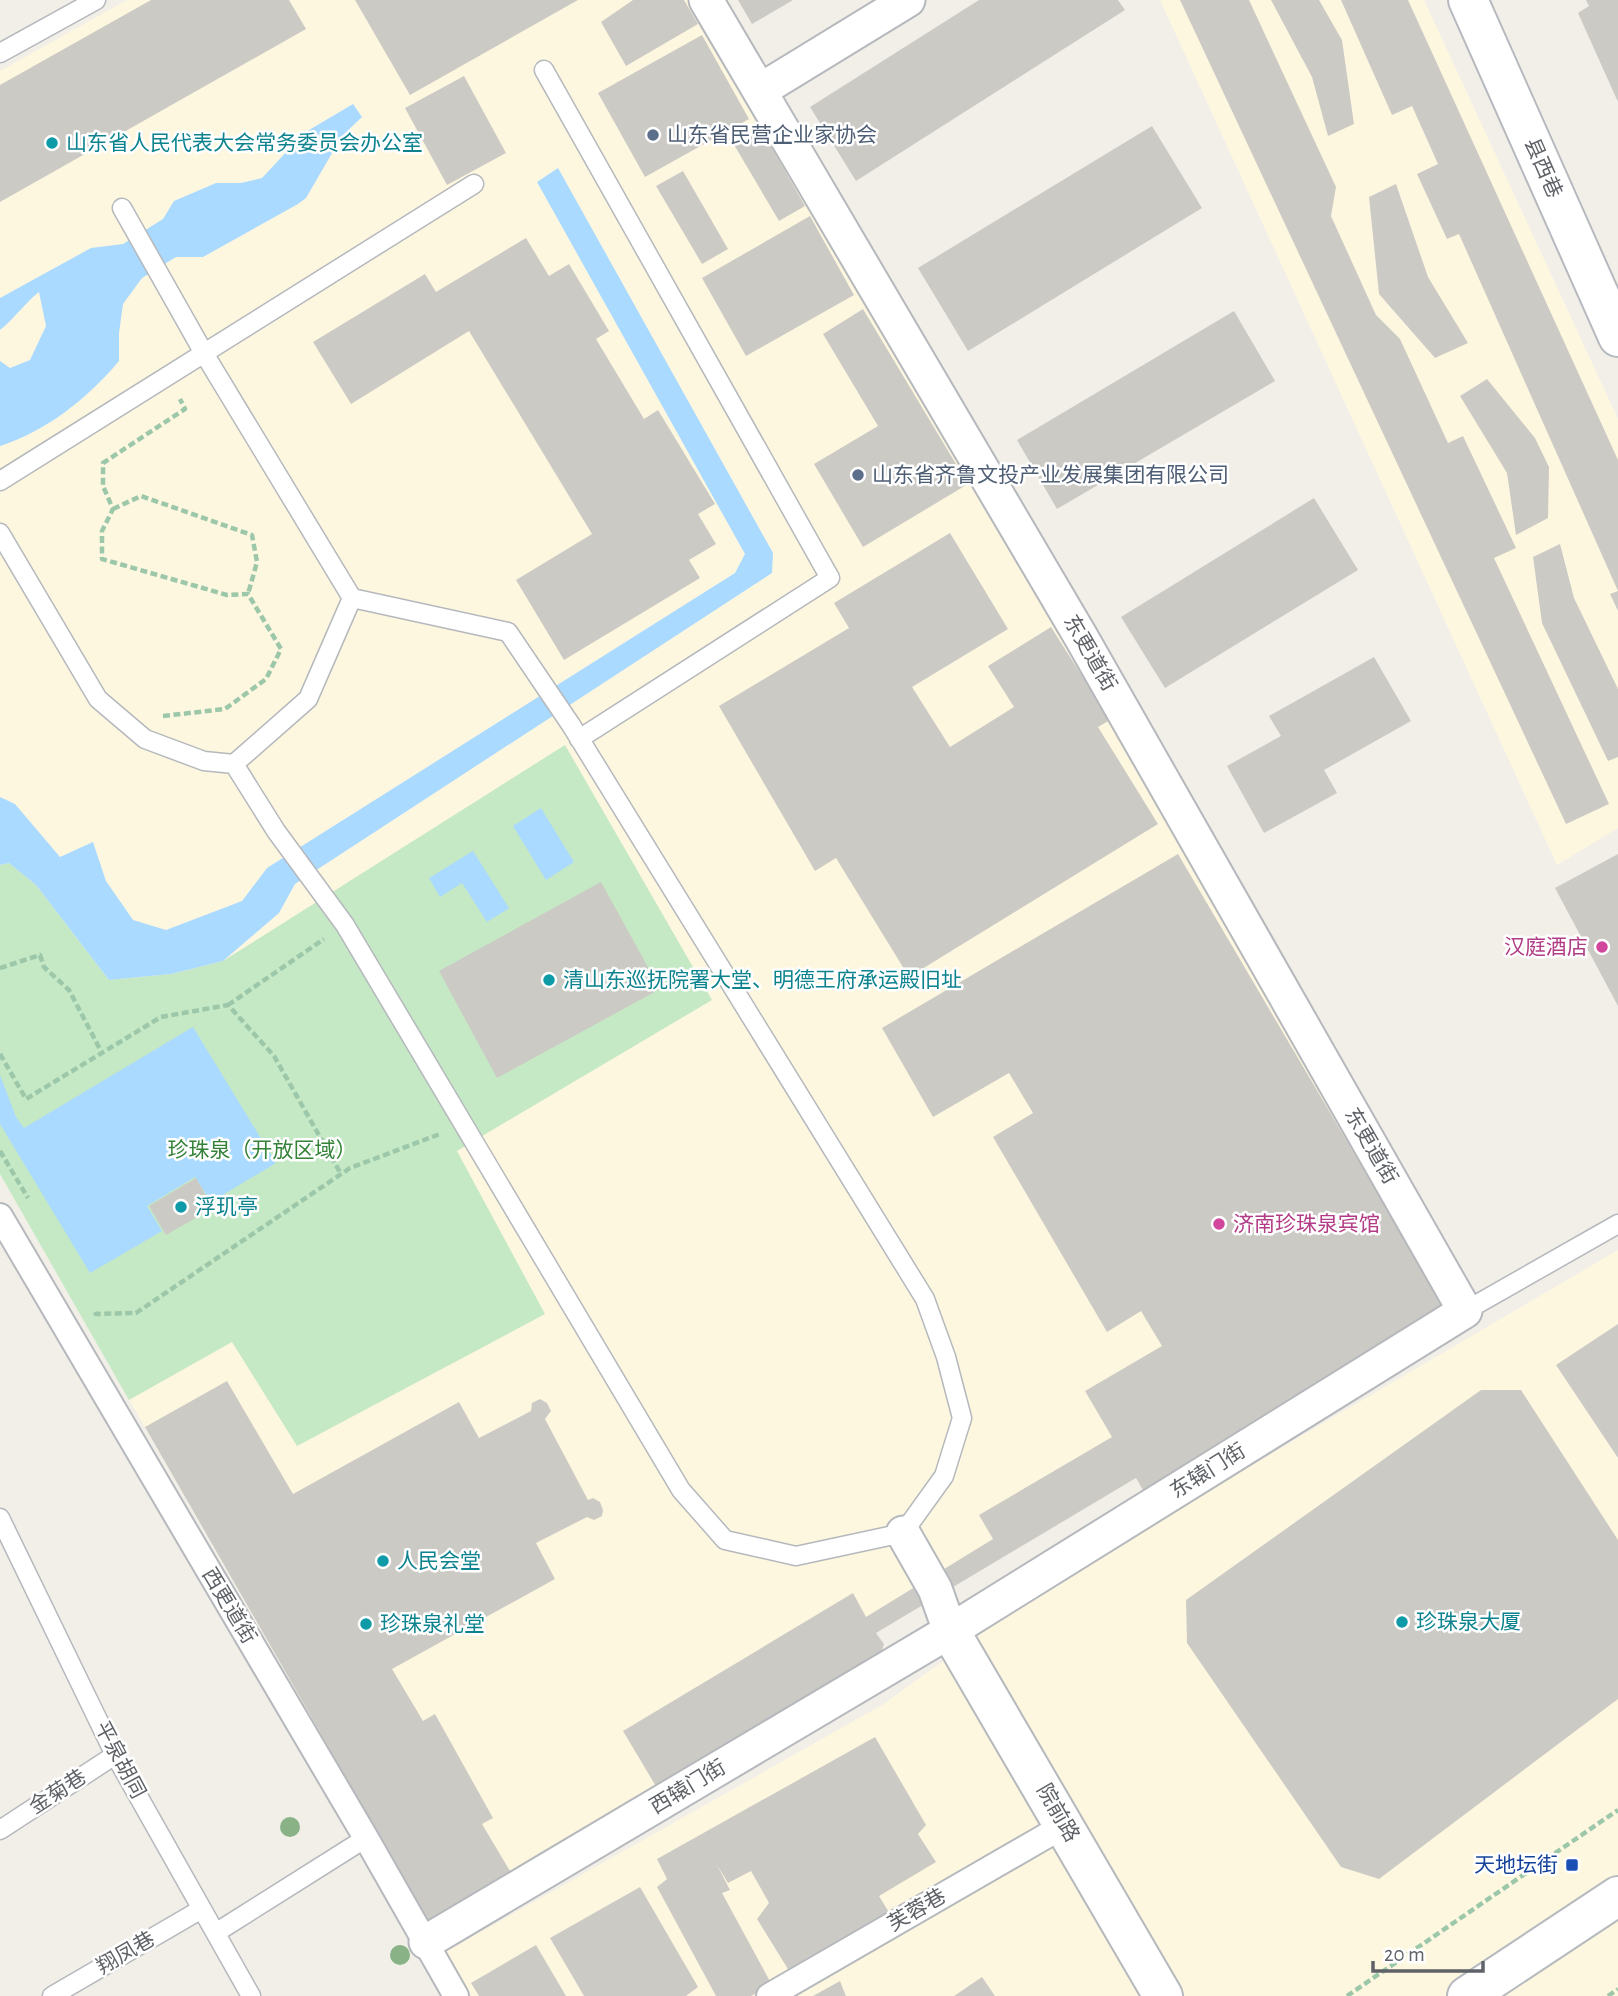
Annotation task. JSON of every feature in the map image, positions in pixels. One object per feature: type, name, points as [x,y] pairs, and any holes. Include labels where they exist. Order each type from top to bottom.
[{"type":"main road","name":"县西巷","points":[[1468,0],[1618,337]]},
{"type":"main road","name":"院前路","points":[[950,1631],[1163,1996]]},
{"type":"main road","points":[[1466,1996],[1618,1896]]},
{"type":"street","name":"东更道街","points":[[706,0],[1088,649],[1465,1311]]},
{"type":"street","points":[[761,90],[908,0]]},
{"type":"street","name":"西更道街","points":[[0,1216],[456,1996]]},
{"type":"street","name":"东辕门街","points":[[950,1631],[1465,1311]]},
{"type":"street","points":[[903,1533],[935,1589],[950,1631]]},
{"type":"street","name":"西辕门街","points":[[426,1942],[950,1631]]},
{"type":"street","name":"芙蓉巷","points":[[769,1996],[1065,1825]]},
{"type":"lane","points":[[0,53],[96,0]]},
{"type":"lane","points":[[544,70],[830,578],[579,739]]},
{"type":"lane","points":[[0,481],[474,184]]},
{"type":"lane","points":[[122,208],[205,355],[352,598],[508,632],[567,718],[925,1298],[946,1357],[962,1418],[944,1476],[903,1533],[796,1556],[725,1540],[681,1490],[345,925],[276,831],[234,764]]},
{"type":"lane","points":[[0,533],[98,699],[145,739],[204,761],[234,764],[308,699],[352,598]]},
{"type":"lane","points":[[1465,1311],[1618,1224]]},
{"type":"lane","name":"平泉胡同","points":[[0,1518],[115,1755],[200,1910],[217,1931],[251,1996]]},
{"type":"lane","name":"金菊巷","points":[[0,1830],[115,1755]]},
{"type":"lane","points":[[217,1931],[366,1838]]},
{"type":"lane","name":"翔凤巷","points":[[52,1996],[200,1910]]},
{"type":"path","points":[[113,509],[103,486],[103,463],[185,409],[168,377]]},
{"type":"path","points":[[145,739],[159,716],[225,709],[266,679],[281,649],[248,594],[257,562],[252,535],[141,496],[113,509],[102,531],[102,559],[227,595],[248,594]]},
{"type":"path","points":[[0,1054],[26,1100],[161,1017],[228,1004],[345,925]]},
{"type":"path","points":[[0,968],[40,955],[44,967],[69,989],[102,1053]]},
{"type":"path","points":[[228,1004],[274,1056],[341,1174]]},
{"type":"path","points":[[90,1303],[96,1314],[136,1313],[350,1168],[464,1125]]},
{"type":"path","points":[[0,1151],[36,1210]]},
{"type":"path","points":[[1347,1996],[1618,1810]]},
{"type":"path","points":[[1608,1996],[1618,1989]]},
{"type":"shaded area","points":[[127,0],[689,0],[1193,848],[1448,1313],[1144,1492],[1136,1478],[1004,1556],[876,1633],[884,1644],[879,1661],[430,1924],[0,1174],[0,71]]},
{"type":"shaded area","points":[[1160,0],[1424,0],[1618,419],[1618,828],[1557,865]]},
{"type":"shaded area","points":[[1618,1250],[1618,1996],[471,1996],[447,1951],[882,1705],[1055,1581]]},
{"type":"green space","name":"珍珠泉（开放区域）","points":[[565,745],[712,1000],[457,1151],[545,1314],[297,1446],[232,1342],[129,1400],[0,1174],[0,865],[9,863],[36,885],[109,980],[171,974],[223,961]]},
{"type":"water","points":[[353,104],[362,117],[342,136],[306,198],[203,257],[176,257],[142,278],[123,304],[119,361],[94,388],[66,412],[34,432],[0,446],[0,361],[10,368],[30,360],[46,326],[39,292],[0,330],[0,298],[91,248],[123,244],[163,219],[174,201],[216,183],[241,183],[262,178],[304,133]]},
{"type":"water","points":[[558,168],[773,553],[772,573],[295,884],[279,913],[223,961],[171,974],[109,980],[36,885],[9,863],[0,865],[0,797],[15,804],[60,857],[93,842],[106,881],[133,920],[166,930],[242,901],[267,868],[735,573],[745,554],[537,182]]},
{"type":"water","points":[[541,808],[574,862],[546,880],[513,826]]},
{"type":"water","points":[[473,851],[509,908],[487,922],[462,883],[440,897],[429,878]]},
{"type":"water","points":[[193,1027],[276,1163],[211,1202],[195,1177],[147,1206],[162,1231],[90,1273],[0,1124],[0,1075],[16,1117],[24,1128]]},
{"type":"building","name":"山东省人民代表大会常务委员会办公室","points":[[151,0],[289,0],[306,29],[0,202],[0,85]]},
{"type":"building","points":[[355,0],[578,0],[410,95]]},
{"type":"building","points":[[633,0],[684,0],[698,24],[626,66],[601,22]]},
{"type":"building","points":[[738,0],[793,0],[752,24]]},
{"type":"building","points":[[979,0],[1118,0],[1125,10],[856,181],[810,107]]},
{"type":"building","points":[[1180,0],[1249,0],[1336,187],[1331,216],[1376,315],[1400,339],[1448,443],[1463,436],[1516,548],[1494,558],[1609,804],[1566,824]]},
{"type":"building","points":[[1271,0],[1319,0],[1342,40],[1354,124],[1328,136],[1312,77]]},
{"type":"building","points":[[1341,0],[1408,0],[1618,460],[1618,591],[1459,234],[1447,239],[1417,174],[1438,164],[1412,106],[1392,115]]},
{"type":"building","points":[[1586,0],[1618,0],[1618,102],[1578,13],[1589,6]]},
{"type":"building","points":[[702,35],[749,119],[645,177],[598,93]]},
{"type":"building","points":[[464,76],[506,153],[447,185],[405,108]]},
{"type":"building","points":[[1152,126],[1202,208],[968,351],[918,268]]},
{"type":"building","points":[[760,127],[805,206],[779,221],[733,143]]},
{"type":"building","points":[[683,171],[728,249],[702,264],[656,186]]},
{"type":"building","points":[[1396,184],[1428,277],[1468,343],[1435,358],[1379,294],[1369,197]]},
{"type":"building","points":[[810,216],[854,295],[746,356],[702,278]]},
{"type":"building","points":[[526,238],[549,276],[569,264],[609,331],[596,339],[644,419],[658,410],[715,504],[698,514],[716,544],[689,560],[700,578],[564,660],[516,580],[592,534],[469,331],[351,404],[313,342],[425,274],[436,292]]},
{"type":"building","points":[[863,309],[968,484],[863,547],[814,464],[878,426],[823,334]]},
{"type":"building","points":[[1234,311],[1275,381],[1057,509],[1017,440]]},
{"type":"building","points":[[1487,379],[1535,438],[1549,467],[1548,518],[1516,535],[1507,473],[1460,396]]},
{"type":"building","points":[[1314,498],[1358,570],[1165,688],[1121,617]]},
{"type":"building","points":[[950,533],[1008,629],[912,687],[950,747],[1014,707],[988,666],[1051,627],[1110,720],[1098,727],[1158,824],[909,977],[836,858],[815,871],[719,706],[849,628],[834,603]]},
{"type":"building","points":[[1560,544],[1574,598],[1618,689],[1618,757],[1608,761],[1542,623],[1533,557]]},
{"type":"building","points":[[1618,591],[1618,611],[1610,594]]},
{"type":"building","points":[[1374,657],[1411,721],[1324,770],[1337,793],[1264,833],[1227,766],[1281,736],[1269,716]]},
{"type":"building","name":"济南珍珠泉宾馆","points":[[1178,854],[1448,1313],[1144,1492],[1136,1478],[876,1633],[884,1644],[879,1661],[660,1793],[623,1731],[853,1593],[866,1617],[993,1539],[979,1515],[1112,1437],[1085,1391],[1162,1346],[1141,1311],[1107,1332],[993,1137],[1033,1113],[1009,1073],[933,1117],[882,1028]]},
{"type":"building","name":"汉庭酒店","points":[[1618,854],[1618,1006],[1555,888]]},
{"type":"building","name":"清山东巡抚院署大堂、明德王府承运殿旧址","points":[[601,882],[660,989],[497,1078],[439,971]]},
{"type":"building","name":"浮玑亭","points":[[196,1178],[213,1208],[166,1235],[149,1206]]},
{"type":"building","points":[[1618,1324],[1618,1458],[1556,1365]]},
{"type":"building","name":"珍珠泉礼堂","points":[[227,1381],[293,1494],[459,1402],[479,1438],[531,1411],[532,1403],[540,1399],[547,1403],[551,1411],[545,1419],[588,1500],[593,1498],[600,1502],[603,1510],[602,1516],[594,1520],[587,1517],[536,1543],[555,1579],[392,1669],[423,1721],[435,1714],[493,1818],[482,1824],[513,1876],[430,1924],[145,1427]]},
{"type":"building","name":"珍珠泉大厦","points":[[1481,1390],[1521,1390],[1618,1540],[1618,1699],[1379,1879],[1341,1867],[1187,1643],[1186,1600]]},
{"type":"building","points":[[875,1737],[926,1825],[918,1834],[936,1862],[879,1896],[890,1914],[791,1974],[757,1919],[769,1903],[751,1871],[728,1883],[717,1865],[730,1890],[722,1893],[772,1985],[751,1996],[716,1996],[657,1887],[667,1879],[657,1859]]},
{"type":"building","points":[[640,1887],[698,1987],[686,1996],[584,1996],[550,1938]]},
{"type":"building","points":[[536,1945],[566,1996],[479,1996],[471,1983]]},
{"type":"building","points":[[982,1977],[995,1996],[954,1996]]},
{"type":"building","points":[[840,1981],[846,1996],[813,1996]]},
{"type":"place","name":"山东省民营企业家协会","points":[[653,135]]},
{"type":"place","name":"山东省人民代表大会常务委员会办公室","points":[[52,143]]},
{"type":"place","name":"山东省齐鲁文投产业发展集团有限公司","points":[[858,475]]},
{"type":"place","name":"汉庭酒店","points":[[1602,947]]},
{"type":"place","name":"清山东巡抚院署大堂、明德王府承运殿旧址","points":[[549,980]]},
{"type":"place","name":"浮玑亭","points":[[181,1207]]},
{"type":"place","name":"济南珍珠泉宾馆","points":[[1219,1224]]},
{"type":"place","name":"人民会堂","points":[[383,1561]]},
{"type":"place","name":"珍珠泉大厦","points":[[1402,1622]]},
{"type":"place","name":"珍珠泉礼堂","points":[[366,1624]]},
{"type":"place","name":"天地坛街","points":[[1572,1865]]}]
